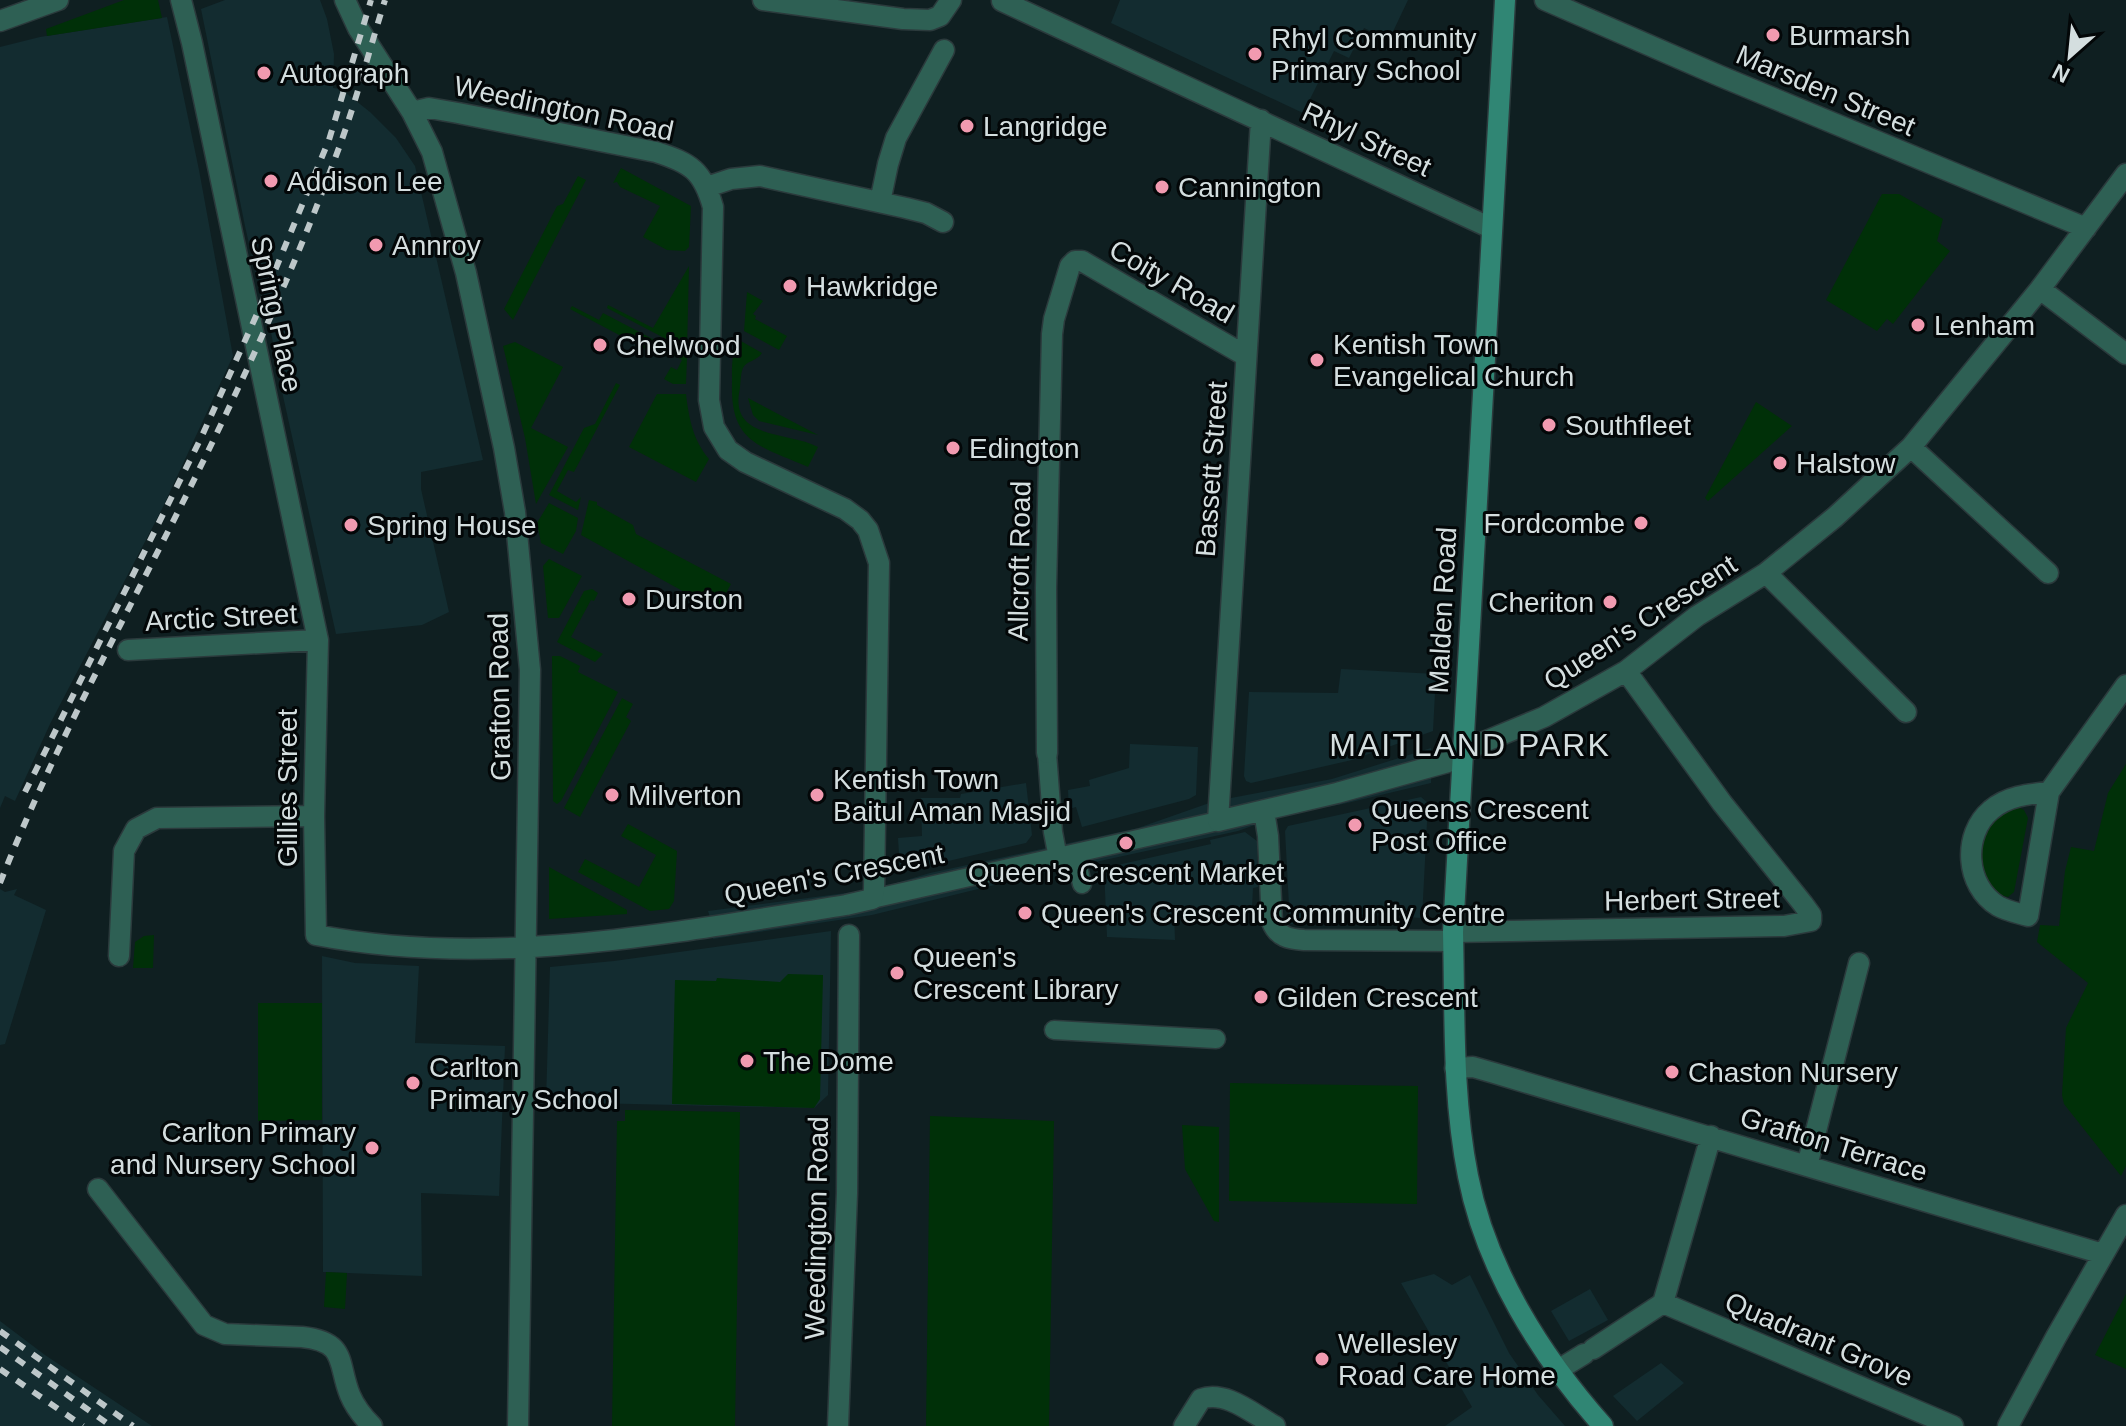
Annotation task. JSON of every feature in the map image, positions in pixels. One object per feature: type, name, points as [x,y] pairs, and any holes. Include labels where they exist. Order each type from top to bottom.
[{"type":"main road","name":"Malden Road","points":[[1505,0],[1461,756],[1453,936],[1455,1068],[1468,1176],[1479,1220],[1502,1279],[1558,1370],[1603,1426]]},
{"type":"street","points":[[0,21],[58,0]]},
{"type":"street","name":"Spring Place","points":[[181,0],[318,640]]},
{"type":"street","name":"Grafton Road","points":[[345,0],[358,28],[412,112],[432,152],[466,273],[515,512],[530,670],[518,1426]]},
{"type":"street","points":[[763,0],[930,20],[940,16],[951,0]]},
{"type":"street","name":"Marsden Street","points":[[1545,0],[2086,228]]},
{"type":"street","name":"Rhyl Street","points":[[1002,1],[1491,228]]},
{"type":"street","points":[[880,202],[896,138],[944,50]]},
{"type":"street","name":"Weedington Road","points":[[412,112],[429,108],[656,152],[680,160],[696,171],[707,187]]},
{"type":"street","name":"Bassett Street","points":[[1218,821],[1261,120]]},
{"type":"street","name":"Queen's Crescent","points":[[316,935],[365,945],[526,947],[644,936],[846,905],[1264,811],[1431,767],[1461,756],[1479,744],[1544,717],[1626,671],[1697,616],[1766,573],[1835,517],[1911,447],[2040,289],[2126,174]]},
{"type":"street","points":[[872,899],[879,563],[874,542],[860,520],[822,497],[736,456],[728,450],[714,427],[709,400],[713,207],[707,187],[731,179],[760,176],[926,213],[943,222]]},
{"type":"street","name":"Coity Road","points":[[1070,266],[1075,261],[1082,261],[1246,356]]},
{"type":"street","name":"Allcroft Road","points":[[1070,266],[1052,334],[1047,753],[1053,832],[1082,884]]},
{"type":"street","points":[[2040,289],[2126,354]]},
{"type":"street","points":[[1911,447],[2048,573]]},
{"type":"street","points":[[1766,573],[1906,712]]},
{"type":"street","name":"Arctic Street","points":[[128,650],[318,640]]},
{"type":"street","name":"Gillies Street","points":[[316,935],[314,816],[318,640]]},
{"type":"street","name":"Herbert Street","points":[[1453,936],[1784,926],[1811,921],[1811,915],[1803,904],[1722,803],[1626,671]]},
{"type":"street","points":[[2049,792],[2004,801],[1990,810],[1979,823],[1972,841],[1970,857],[1973,873],[1984,892],[1998,906],[2028,916],[2049,792],[2126,685]]},
{"type":"street","points":[[1264,811],[1272,922],[1285,937],[1304,940],[1453,936]]},
{"type":"street","points":[[119,956],[124,851],[136,829],[157,818],[314,816]]},
{"type":"street","name":"Weedington Road","points":[[838,1426],[847,1193],[846,905]]},
{"type":"street","points":[[1807,1166],[1859,963]]},
{"type":"street","points":[[1054,1030],[1216,1039]]},
{"type":"street","name":"Grafton Terrace","points":[[1455,1068],[1473,1067],[1494,1073],[2103,1254]]},
{"type":"street","points":[[1558,1370],[1663,1303],[1711,1136]]},
{"type":"street","points":[[98,1189],[204,1325],[225,1334],[315,1338],[328,1344],[341,1359],[354,1404],[372,1426]]},
{"type":"street","points":[[2008,1426],[2126,1215]]},
{"type":"street","name":"Quadrant Grove","points":[[1663,1303],[1953,1426]]},
{"type":"street","points":[[1184,1426],[1201,1399],[1214,1396],[1231,1401],[1275,1426]]},
{"type":"shaded area","points":[[225,0],[320,0],[334,54],[333,88],[341,89],[370,112],[396,138],[415,166],[483,460],[421,472],[421,489],[449,612],[422,625],[336,634],[281,387],[263,288],[257,279],[245,226],[201,9]]},
{"type":"shaded area","name":"Rhyl Community Primary School","points":[[1120,0],[1408,0],[1389,40],[1364,28],[1349,58],[1334,51],[1303,113],[1111,23]]},
{"type":"shaded area","points":[[167,17],[233,356],[162,509],[50,724],[15,801],[5,796],[0,808],[0,47],[40,37]]},
{"type":"shaded area","points":[[1341,669],[1436,674],[1433,731],[1352,760],[1251,783],[1246,781],[1249,692],[1338,693]]},
{"type":"shaded area","points":[[1130,744],[1198,747],[1196,795],[1082,827],[1076,807],[1069,809],[1068,790],[1090,786],[1089,780],[1129,768]]},
{"type":"shaded area","name":"Queen's Crescent Market","points":[[1431,748],[1431,783],[1282,815],[1238,831],[1031,876],[872,915],[713,939],[708,911],[876,889],[930,873],[1138,828],[1215,801],[1332,779]]},
{"type":"shaded area","points":[[1026,783],[1032,835],[1026,843],[927,866],[900,869],[898,838],[922,836],[921,798],[960,798],[961,794]]},
{"type":"shaded area","points":[[1421,797],[1428,803],[1422,918],[1349,914],[1348,918],[1323,919],[1322,923],[1290,924],[1285,831],[1288,826]]},
{"type":"shaded area","points":[[1245,832],[1257,841],[1258,887],[1253,888],[1252,908],[1174,913],[1175,940],[1107,937],[1104,868],[1211,844],[1210,840]]},
{"type":"shaded area","points":[[0,889],[5,892],[17,889],[14,895],[46,910],[5,1044],[0,1045]]},
{"type":"shaded area","points":[[831,931],[828,1095],[814,1108],[546,1102],[550,967]]},
{"type":"shaded area","name":"Carlton Primary School","points":[[322,956],[355,963],[419,966],[415,1043],[505,1046],[499,1196],[421,1193],[422,1276],[323,1272]]},
{"type":"shaded area","points":[[1434,1274],[1452,1285],[1470,1275],[1509,1353],[1538,1395],[1565,1426],[1445,1426],[1472,1407],[1401,1283]]},
{"type":"shaded area","points":[[1590,1289],[1608,1320],[1569,1341],[1551,1311]]},
{"type":"shaded area","points":[[0,1321],[45,1355],[152,1426],[0,1426]]},
{"type":"shaded area","points":[[1661,1363],[1684,1383],[1637,1421],[1613,1396]]},
{"type":"green space","points":[[124,0],[158,0],[162,18],[47,36],[46,29]]},
{"type":"green space","points":[[621,168],[691,206],[689,247],[685,251],[667,250],[643,237],[660,206],[620,187],[617,182],[613,183]]},
{"type":"green space","points":[[578,176],[586,180],[513,320],[504,309],[557,206],[563,204]]},
{"type":"green space","points":[[1882,194],[1899,194],[1943,219],[1937,241],[1950,251],[1893,324],[1887,319],[1877,331],[1826,300]]},
{"type":"green space","points":[[689,266],[687,350],[607,308],[608,305],[653,328]]},
{"type":"green space","points":[[747,292],[763,301],[753,314],[755,319],[787,336],[779,350],[744,331]]},
{"type":"green space","points":[[572,306],[599,320],[603,313],[687,357],[686,384],[673,384],[664,379],[671,367],[677,370],[682,360],[660,348],[657,355],[570,309]]},
{"type":"green space","points":[[739,340],[762,353],[742,371],[739,408],[744,419],[765,432],[818,447],[808,467],[751,440],[736,418],[732,361]]},
{"type":"green space","points":[[515,342],[563,367],[531,428],[568,447],[536,504],[525,438],[503,346]]},
{"type":"green space","points":[[616,383],[620,385],[574,472],[568,470],[557,491],[576,502],[581,497],[578,510],[549,495],[584,428],[595,424]]},
{"type":"green space","points":[[657,394],[686,394],[693,429],[709,459],[696,482],[629,447]]},
{"type":"green space","points":[[748,398],[818,435],[759,421],[753,415]]},
{"type":"green space","points":[[1756,402],[1792,426],[1708,501],[1705,498]]},
{"type":"green space","points":[[589,500],[633,525],[636,534],[731,584],[717,610],[581,535]]},
{"type":"green space","points":[[549,503],[578,518],[576,531],[563,554],[541,543],[537,523]]},
{"type":"green space","points":[[549,559],[582,576],[559,618],[548,618],[543,566]]},
{"type":"green space","points":[[592,589],[598,593],[571,637],[603,654],[595,662],[557,642],[584,591]]},
{"type":"green space","points":[[552,656],[560,656],[580,666],[578,672],[618,692],[557,804],[553,801]]},
{"type":"green space","points":[[622,698],[633,704],[626,717],[631,721],[580,817],[564,808]]},
{"type":"green space","points":[[2126,764],[2126,1166],[2121,1176],[2064,1104],[2062,1095],[2066,1028],[2088,983],[2037,942],[2040,925],[2059,926],[2071,847],[2094,851],[2108,793]]},
{"type":"green space","points":[[2018,807],[2024,810],[2028,818],[2014,892],[2008,897],[1994,891],[1985,880],[1981,851],[1993,823],[2004,813]]},
{"type":"green space","points":[[628,824],[677,851],[674,901],[669,909],[650,911],[578,872],[585,859],[639,887],[656,855],[621,836]]},
{"type":"green space","points":[[549,867],[627,910],[627,914],[549,919]]},
{"type":"green space","points":[[154,935],[153,968],[133,968],[135,942],[144,936]]},
{"type":"green space","name":"The Dome","points":[[788,974],[823,975],[820,1099],[814,1108],[672,1104],[675,980],[716,981],[717,978],[780,982]]},
{"type":"green space","points":[[258,1003],[322,1003],[322,1120],[258,1121]]},
{"type":"green space","points":[[1230,1083],[1418,1086],[1417,1204],[1229,1201]]},
{"type":"green space","points":[[625,1110],[740,1112],[735,1426],[612,1426],[617,1121],[625,1121]]},
{"type":"green space","points":[[930,1116],[1054,1121],[1049,1426],[926,1426]]},
{"type":"green space","points":[[1182,1125],[1219,1127],[1219,1222],[1214,1221],[1185,1169]]},
{"type":"green space","points":[[326,1272],[347,1273],[345,1309],[324,1307]]},
{"type":"green space","points":[[2126,1294],[2126,1369],[2095,1355]]},
{"type":"railway","points":[[25,792],[201,438],[257,314],[329,140],[371,0]]},
{"type":"railway","points":[[0,883],[49,770],[213,441],[280,294],[340,145],[385,0]]},
{"type":"railway","points":[[0,1331],[133,1426]]},
{"type":"railway","points":[[0,1347],[111,1426]]},
{"type":"railway","points":[[0,1369],[83,1426]]},
{"type":"place","name":"Burmarsh","points":[[1773,35]]},
{"type":"place","name":"Rhyl Community Primary School","points":[[1255,54]]},
{"type":"place","name":"Autograph","points":[[264,73]]},
{"type":"place","name":"Langridge","points":[[967,126]]},
{"type":"place","name":"Addison Lee","points":[[271,181]]},
{"type":"place","name":"Cannington","points":[[1162,187]]},
{"type":"place","name":"Annroy","points":[[376,245]]},
{"type":"place","name":"Hawkridge","points":[[790,286]]},
{"type":"place","name":"Lenham","points":[[1918,325]]},
{"type":"place","name":"Chelwood","points":[[600,345]]},
{"type":"place","name":"Kentish Town Evangelical Church","points":[[1317,360]]},
{"type":"place","name":"Southfleet","points":[[1549,425]]},
{"type":"place","name":"Edington","points":[[953,448]]},
{"type":"place","name":"Halstow","points":[[1780,463]]},
{"type":"place","name":"Fordcombe","points":[[1641,523]]},
{"type":"place","name":"Spring House","points":[[351,525]]},
{"type":"place","name":"Durston","points":[[629,599]]},
{"type":"place","name":"Cheriton","points":[[1610,602]]},
{"type":"place","name":"Milverton","points":[[612,795]]},
{"type":"place","name":"Kentish Town Baitul Aman Masjid","points":[[817,795]]},
{"type":"place","name":"Queens Crescent Post Office","points":[[1355,825]]},
{"type":"place","name":"Queen's Crescent Market","points":[[1126,843]]},
{"type":"place","name":"Queen's Crescent Community Centre","points":[[1025,913]]},
{"type":"place","name":"Queen's Crescent Library","points":[[897,973]]},
{"type":"place","name":"Gilden Crescent","points":[[1261,997]]},
{"type":"place","name":"The Dome","points":[[747,1061]]},
{"type":"place","name":"Chaston Nursery","points":[[1672,1072]]},
{"type":"place","name":"Carlton Primary School","points":[[413,1083]]},
{"type":"place","name":"Carlton Primary and Nursery School","points":[[372,1148]]},
{"type":"place","name":"Wellesley Road Care Home","points":[[1322,1359]]},
{"type":"district","name":"MAITLAND PARK","points":[[1470,745]]}]
